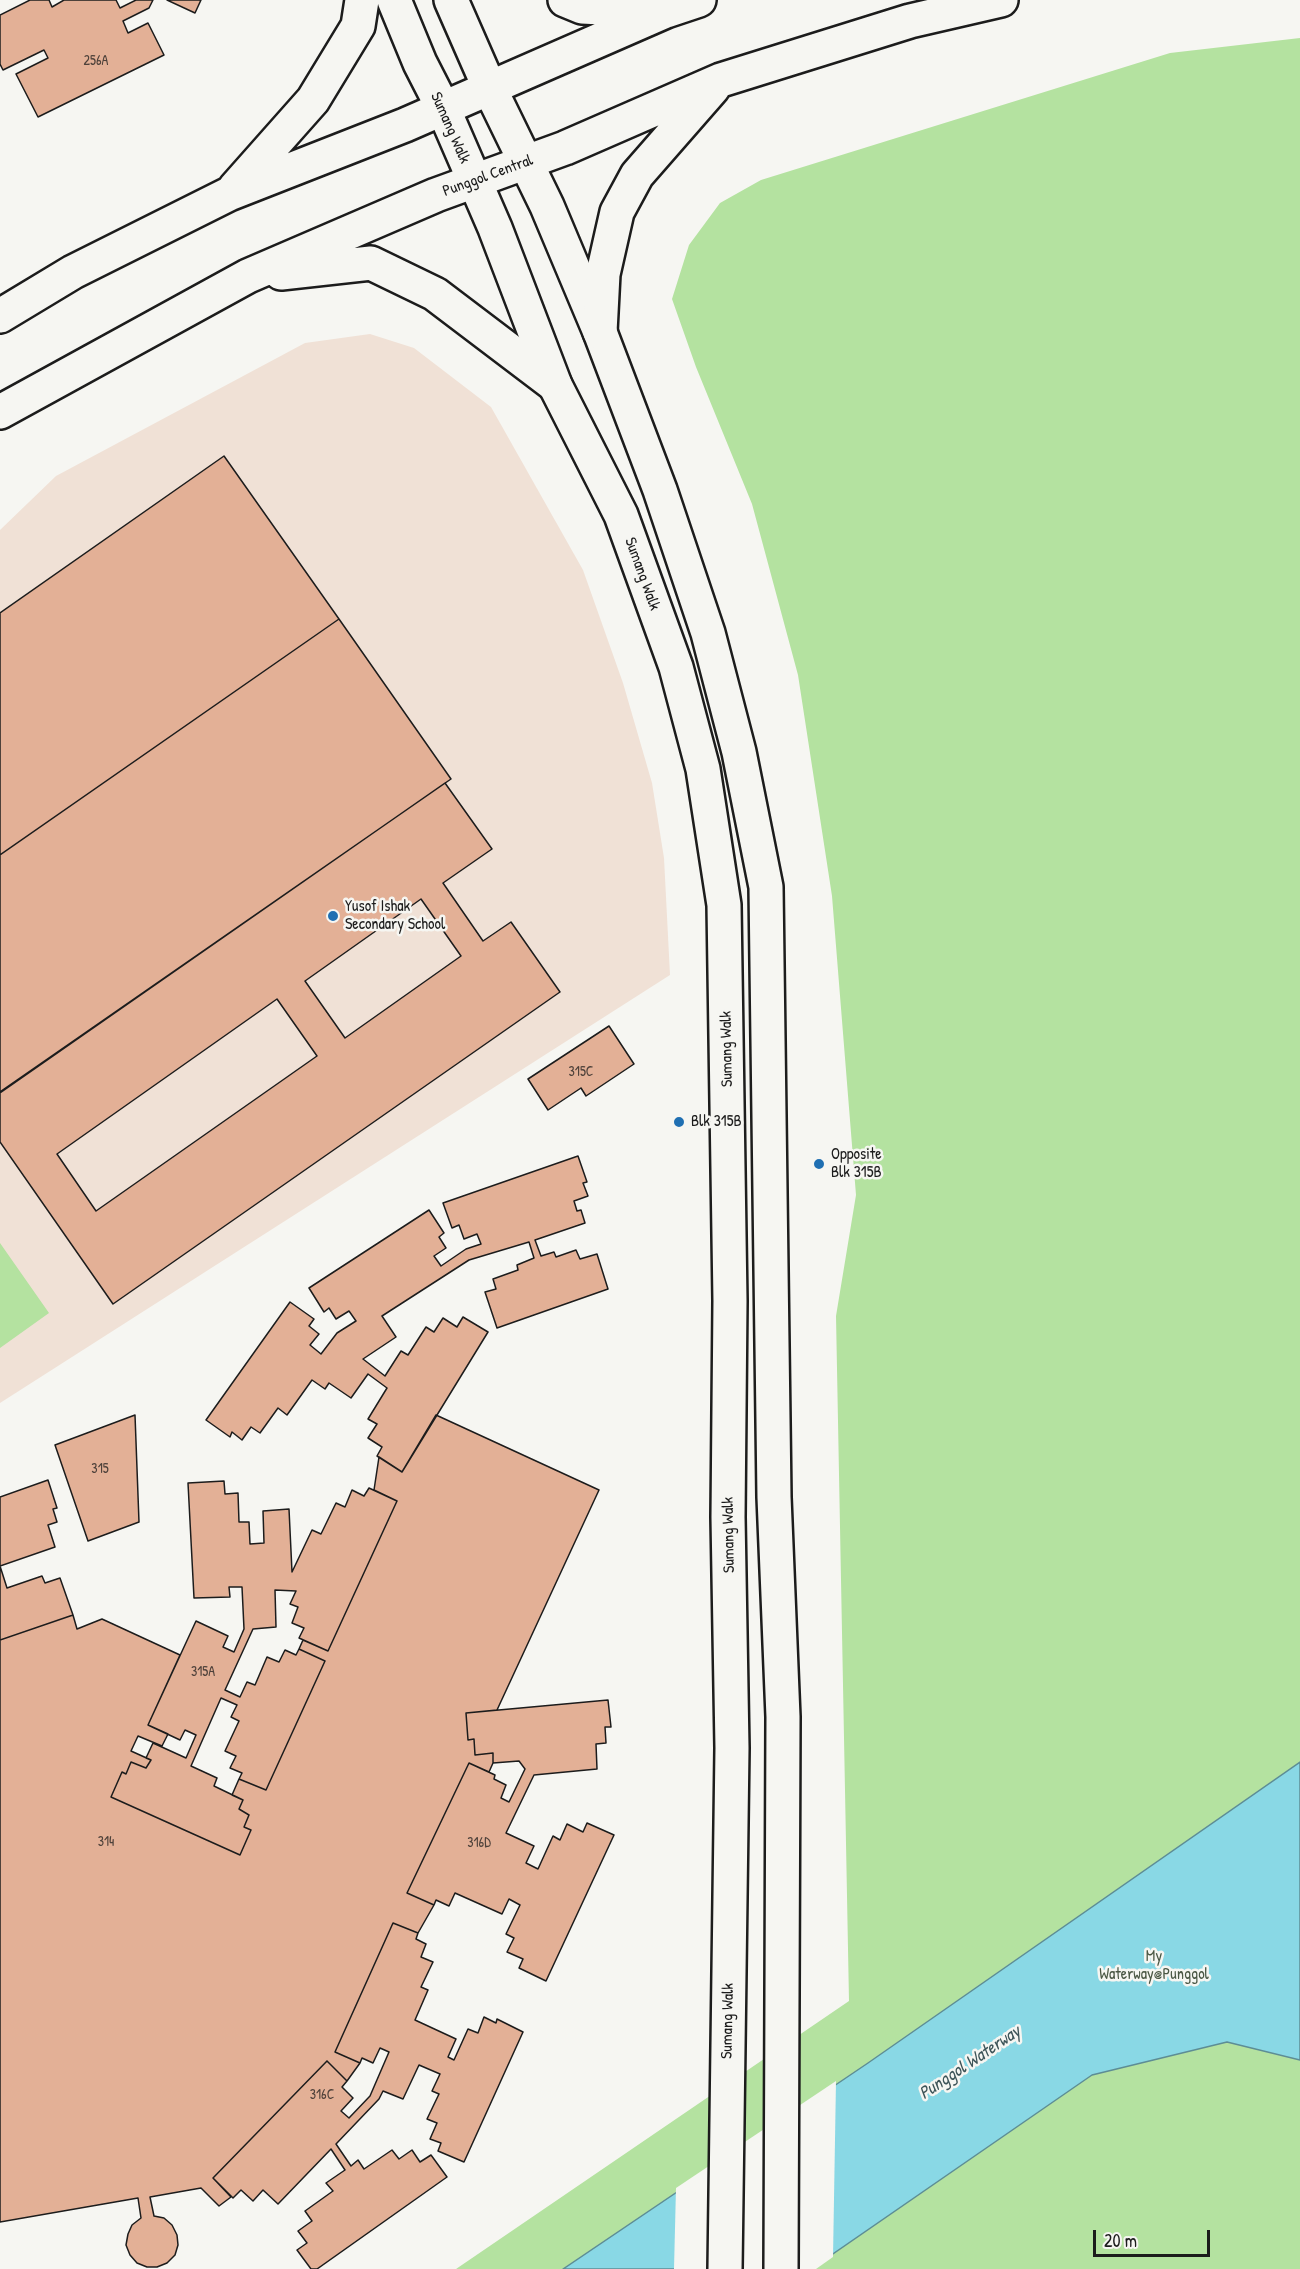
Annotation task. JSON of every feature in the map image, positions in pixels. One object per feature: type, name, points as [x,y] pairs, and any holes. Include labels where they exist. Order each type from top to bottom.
[{"type":"street","points":[[229,194],[313,99],[358,26],[362,0]]},
{"type":"street","name":"Sumang Walk","points":[[394,0],[495,228],[555,385],[621,515],[676,667],[703,769],[724,905],[729,1290],[728,1517],[732,1748],[725,2269]]},
{"type":"street","points":[[451,0],[490,89],[547,206],[600,332],[660,490],[708,633],[739,752],[766,887],[774,1485],[783,1717],[781,2269]]},
{"type":"street","points":[[565,0],[582,7],[666,11]]},
{"type":"street","points":[[0,316],[73,272],[229,194],[405,125],[666,11],[699,0]]},
{"type":"street","name":"Punggol Central","points":[[0,412],[248,276],[436,195],[565,148],[720,80],[910,21],[1001,0]]},
{"type":"street","points":[[600,332],[603,274],[617,212],[637,175],[720,80]]},
{"type":"street","points":[[248,276],[371,263],[435,294],[555,385]]},
{"type":"shaded area","name":"Yusof Ishak Secondary School","points":[[370,334],[414,348],[491,407],[583,570],[623,683],[652,783],[664,858],[670,975],[0,1403],[0,530],[56,476],[305,343]]},
{"type":"green space","name":"My Waterway@Punggol","points":[[1300,38],[1300,1762],[1297,1765],[1300,1791],[1300,2269],[456,2269],[849,2001],[836,1316],[856,1195],[832,896],[798,675],[752,504],[696,367],[672,299],[689,245],[720,203],[761,180],[1170,53]]},
{"type":"green space","points":[[0,1243],[49,1313],[0,1348]]},
{"type":"water","name":"Punggol Waterway","points":[[1300,1762],[1300,2060],[1227,2042],[1092,2075],[811,2269],[563,2269],[868,2063]]},
{"type":"pier","points":[[836,2081],[833,2257],[816,2269],[674,2269],[676,2188]]},
{"type":"building","points":[[30,0],[49,0],[52,7],[64,0],[116,0],[120,8],[136,0],[153,0],[149,8],[123,21],[128,33],[148,23],[164,55],[38,117],[16,74],[48,58],[44,50],[3,70],[0,64],[0,15]]},
{"type":"building","points":[[167,0],[201,0],[195,13]]},
{"type":"building","points":[[224,456],[339,619],[0,855],[0,613]]},
{"type":"building","points":[[339,619],[451,779],[0,1092],[0,855]]},
{"type":"building","points":[[445,783],[492,849],[443,883],[483,941],[511,922],[560,992],[113,1304],[0,1142],[0,1093]],"holes":[[[421,899],[461,956],[345,1038],[305,981]],[[277,999],[317,1056],[96,1211],[57,1154]]]},
{"type":"building","points":[[609,1026],[634,1064],[586,1096],[581,1088],[548,1110],[528,1079]]},
{"type":"building","points":[[578,1156],[587,1182],[583,1183],[588,1196],[574,1201],[577,1211],[581,1210],[585,1223],[535,1240],[541,1256],[554,1252],[556,1257],[576,1250],[580,1259],[597,1254],[608,1289],[497,1328],[485,1292],[496,1289],[493,1279],[518,1270],[517,1265],[534,1258],[529,1242],[469,1260],[382,1316],[396,1337],[363,1359],[385,1376],[401,1351],[408,1355],[426,1327],[434,1332],[443,1318],[457,1327],[463,1317],[488,1332],[402,1472],[377,1456],[382,1447],[368,1438],[377,1424],[368,1419],[387,1388],[368,1374],[351,1398],[329,1383],[325,1389],[312,1380],[287,1415],[278,1408],[260,1433],[251,1427],[242,1440],[232,1432],[230,1437],[206,1420],[290,1302],[314,1319],[309,1326],[319,1334],[310,1345],[321,1354],[337,1333],[356,1321],[349,1311],[336,1319],[329,1308],[324,1312],[309,1288],[429,1210],[444,1233],[439,1237],[446,1248],[434,1256],[441,1266],[466,1249],[481,1244],[477,1234],[464,1239],[459,1225],[452,1228],[443,1203]]},
{"type":"building","points":[[135,1415],[139,1522],[88,1541],[55,1445]]},
{"type":"building","points":[[436,1415],[599,1490],[497,1710],[466,1713],[468,1740],[474,1739],[475,1755],[493,1753],[493,1763],[489,1772],[469,1763],[407,1893],[434,1905],[418,1933],[393,1923],[335,2052],[360,2063],[347,2081],[327,2061],[213,2178],[231,2197],[219,2206],[201,2188],[150,2197],[154,2216],[164,2218],[172,2225],[177,2235],[178,2245],[175,2255],[167,2263],[157,2267],[147,2267],[137,2263],[130,2255],[126,2245],[128,2234],[132,2225],[141,2218],[138,2198],[0,2222],[0,1640],[73,1615],[77,1629],[102,1619],[180,1655],[148,1725],[168,1734],[162,1746],[138,1736],[131,1751],[151,1760],[146,1768],[131,1762],[126,1774],[122,1772],[111,1797],[240,1855],[251,1830],[244,1827],[249,1815],[239,1809],[243,1800],[232,1795],[239,1779],[266,1790],[325,1661],[299,1649],[303,1640],[328,1651],[397,1501],[374,1490],[379,1457],[402,1472]]},
{"type":"building","points":[[48,1480],[57,1508],[53,1509],[57,1522],[48,1525],[55,1547],[0,1566],[0,1497]]},
{"type":"building","points":[[224,1481],[225,1494],[238,1493],[239,1522],[249,1522],[250,1544],[264,1543],[263,1511],[289,1509],[292,1572],[312,1530],[321,1534],[336,1503],[345,1507],[352,1490],[364,1496],[369,1488],[397,1501],[328,1651],[299,1638],[304,1628],[292,1623],[298,1607],[290,1604],[296,1591],[275,1590],[276,1627],[253,1629],[225,1690],[240,1697],[247,1682],[255,1685],[267,1657],[279,1662],[285,1650],[296,1655],[299,1649],[325,1661],[266,1790],[239,1779],[242,1773],[230,1768],[236,1756],[225,1751],[239,1721],[231,1717],[237,1705],[221,1698],[191,1766],[217,1778],[214,1786],[243,1800],[239,1809],[249,1815],[244,1827],[251,1830],[240,1855],[111,1797],[122,1772],[126,1774],[131,1762],[146,1768],[151,1760],[146,1758],[153,1743],[186,1758],[196,1735],[185,1730],[180,1740],[148,1725],[196,1621],[228,1636],[223,1647],[234,1652],[244,1629],[242,1587],[229,1587],[230,1597],[194,1598],[188,1483]]},
{"type":"building","points":[[0,1566],[7,1588],[42,1576],[45,1583],[60,1578],[73,1615],[0,1640]]},
{"type":"building","points":[[608,1700],[611,1727],[605,1727],[606,1743],[596,1744],[597,1769],[534,1775],[506,1833],[534,1846],[526,1863],[538,1869],[553,1836],[560,1840],[567,1824],[583,1832],[587,1823],[614,1835],[546,1981],[519,1968],[523,1959],[507,1952],[514,1938],[506,1934],[520,1905],[509,1899],[502,1914],[455,1893],[449,1906],[436,1900],[434,1905],[407,1893],[469,1763],[495,1775],[494,1779],[506,1785],[501,1798],[509,1802],[525,1769],[519,1761],[493,1763],[493,1753],[475,1755],[474,1739],[468,1740],[466,1713]]},
{"type":"building","points":[[393,1923],[418,1933],[416,1939],[426,1944],[421,1957],[433,1962],[421,1987],[428,1990],[415,2020],[456,2039],[448,2057],[454,2060],[468,2029],[478,2033],[484,2017],[496,2023],[497,2019],[523,2032],[464,2162],[438,2151],[441,2143],[430,2139],[437,2123],[427,2119],[439,2094],[432,2091],[440,2074],[419,2065],[403,2099],[383,2091],[379,2099],[336,2144],[351,2166],[358,2160],[364,2169],[392,2150],[399,2159],[412,2150],[420,2162],[431,2155],[447,2177],[317,2269],[311,2269],[297,2250],[307,2243],[298,2231],[312,2221],[305,2211],[333,2191],[326,2183],[345,2170],[331,2149],[278,2204],[263,2190],[253,2201],[241,2190],[233,2198],[213,2178],[327,2061],[347,2081],[342,2087],[353,2098],[341,2111],[349,2118],[370,2096],[389,2052],[380,2048],[373,2063],[362,2058],[360,2063],[335,2052]]},
{"type":"place","name":"Yusof Ishak Secondary School","points":[[333,916]]},
{"type":"place","name":"Blk 315B","points":[[679,1122]]},
{"type":"place","name":"Opposite Blk 315B","points":[[819,1164]]}]
